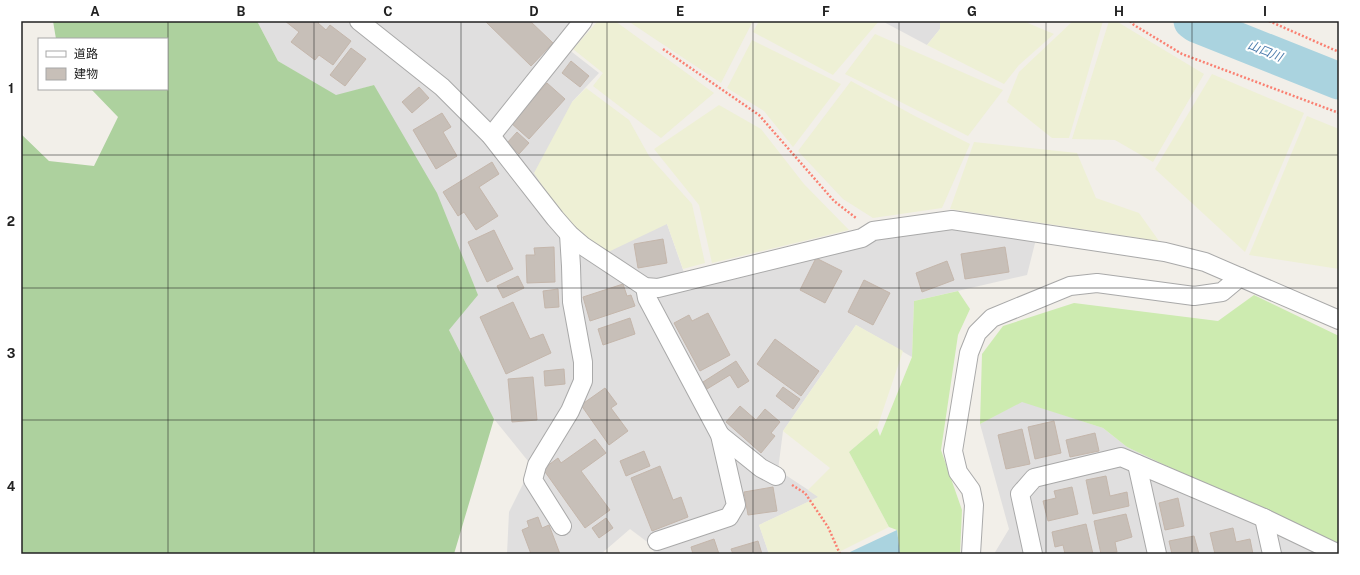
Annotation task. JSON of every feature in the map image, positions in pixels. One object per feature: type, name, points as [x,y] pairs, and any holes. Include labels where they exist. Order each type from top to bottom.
[{"type":"street","points":[[360,21],[442,87],[491,136],[568,234],[583,246],[644,287],[658,288],[687,281],[862,238],[872,231],[952,220],[1165,252],[1205,262],[1339,320]]},
{"type":"street","points":[[491,136],[583,21]]},
{"type":"street","points":[[562,526],[533,480],[537,465],[570,410],[583,382],[584,362],[572,302],[568,234]]},
{"type":"street","points":[[971,554],[974,505],[970,490],[958,472],[953,451],[969,353],[977,333],[992,318],[1070,286],[1097,283],[1194,296],[1222,292],[1240,277]]},
{"type":"street","points":[[644,287],[647,298],[720,435],[736,505],[729,517],[657,541]]},
{"type":"street","points":[[720,435],[761,468],[776,476]]},
{"type":"street","points":[[1033,554],[1020,494],[1034,478],[1121,457],[1264,518],[1339,554]]},
{"type":"street","points":[[1137,464],[1157,554]]},
{"type":"street","points":[[1264,518],[1272,554]]},
{"type":"path","points":[[1130,21],[1134,25],[1182,54],[1339,113]]},
{"type":"path","points":[[1269,21],[1339,52]]},
{"type":"path","points":[[663,49],[759,115],[834,201],[872,231]]},
{"type":"path","points":[[776,476],[805,493],[828,527],[840,554]]},
{"type":"shaded area","points":[[257,21],[590,21],[568,49],[599,73],[572,102],[667,224],[689,287],[873,238],[949,226],[1036,239],[1027,275],[914,301],[912,357],[856,325],[783,431],[778,470],[819,497],[759,525],[769,554],[655,554],[650,544],[630,529],[601,554],[507,554],[509,512],[532,466],[494,419],[449,330],[374,85],[336,96],[278,61]]},
{"type":"shaded area","points":[[882,21],[940,21],[940,29],[927,45]]},
{"type":"shaded area","points":[[1022,401],[1103,428],[1127,447],[1339,548],[1339,554],[994,554],[1009,529],[980,424]]},
{"type":"green space","points":[[53,21],[257,21],[278,61],[336,95],[374,85],[437,193],[478,295],[449,330],[494,419],[454,554],[21,554],[21,134],[49,161],[94,166],[118,117],[92,90],[168,90],[168,38],[56,38]]},
{"type":"green space","points":[[598,21],[615,21],[714,93],[661,138],[593,86],[603,73],[573,49]]},
{"type":"green space","points":[[628,21],[753,21],[721,83]]},
{"type":"green space","points":[[759,21],[879,21],[833,75],[753,32]]},
{"type":"green space","points":[[940,21],[1023,21],[1054,34],[1019,65],[1004,84],[927,45],[940,29]]},
{"type":"green space","points":[[1073,21],[1103,21],[1069,138],[1052,138],[1007,102],[1019,72]]},
{"type":"green space","points":[[1109,21],[1116,21],[1204,74],[1153,162],[1115,140],[1072,139]]},
{"type":"green space","points":[[875,34],[1003,90],[968,136],[845,74]]},
{"type":"green space","points":[[752,40],[841,84],[793,147],[764,111],[727,88]]},
{"type":"green space","points":[[1212,74],[1304,113],[1245,252],[1155,169]]},
{"type":"green space","points":[[851,81],[970,144],[942,208],[873,218],[843,199],[798,151]]},
{"type":"green space","points":[[586,88],[629,120],[649,156],[692,204],[705,263],[683,269],[667,224],[604,254],[562,216],[534,173],[572,102]]},
{"type":"green space","points":[[719,105],[761,129],[804,184],[849,230],[712,263],[699,205],[654,149]]},
{"type":"green space","points":[[1307,116],[1339,129],[1339,269],[1249,255]]},
{"type":"green space","points":[[974,142],[1077,153],[1096,198],[1139,213],[1159,241],[950,209]]},
{"type":"green space","points":[[958,291],[970,309],[958,335],[941,450],[962,510],[960,554],[900,554],[897,530],[889,527],[849,452],[877,428],[880,436],[912,357],[914,301]]},
{"type":"green space","points":[[1254,295],[1339,336],[1339,548],[1127,447],[1103,428],[1022,402],[980,424],[982,354],[1003,326],[1074,303],[1218,321]]},
{"type":"green space","points":[[856,325],[903,351],[877,428],[849,452],[889,527],[835,554],[769,554],[759,525],[818,497],[808,490],[830,468],[783,431]]},
{"type":"water","points":[[897,530],[900,554],[851,554],[850,552]]},
{"type":"building","points":[[285,21],[320,21],[318,23],[326,30],[330,25],[351,41],[333,65],[319,55],[315,60],[291,42],[299,32]]},
{"type":"building","points":[[485,21],[530,21],[553,43],[531,66]]},
{"type":"building","points":[[351,48],[366,59],[345,86],[330,75]]},
{"type":"building","points":[[571,61],[589,76],[580,87],[562,73]]},
{"type":"building","points":[[547,83],[565,99],[529,139],[511,123]]},
{"type":"building","points":[[419,87],[429,98],[412,113],[402,102]]},
{"type":"building","points":[[442,113],[451,127],[443,132],[457,156],[436,169],[413,130]]},
{"type":"building","points":[[517,132],[529,143],[519,154],[507,143]]},
{"type":"building","points":[[492,162],[499,174],[479,187],[498,216],[476,230],[464,212],[458,216],[443,192]]},
{"type":"building","points":[[494,230],[513,269],[487,282],[468,242]]},
{"type":"building","points":[[663,239],[667,263],[638,268],[634,244]]},
{"type":"building","points":[[554,247],[555,282],[527,283],[526,255],[535,255],[534,248]]},
{"type":"building","points":[[1005,247],[1009,272],[965,279],[961,254]]},
{"type":"building","points":[[816,258],[842,271],[825,303],[800,290]]},
{"type":"building","points":[[947,261],[954,280],[922,292],[916,273]]},
{"type":"building","points":[[518,276],[524,288],[503,298],[497,286]]},
{"type":"building","points":[[864,280],[890,293],[873,325],[848,312]]},
{"type":"building","points":[[623,284],[627,296],[631,295],[635,306],[590,321],[583,297]]},
{"type":"building","points":[[558,289],[559,307],[545,308],[543,291]]},
{"type":"building","points":[[513,302],[530,339],[543,334],[551,353],[506,374],[480,317]]},
{"type":"building","points":[[708,313],[730,355],[700,371],[674,323],[689,315],[692,321]]},
{"type":"building","points":[[630,318],[635,334],[603,345],[598,329]]},
{"type":"building","points":[[775,339],[819,371],[801,396],[757,364]]},
{"type":"building","points":[[736,361],[749,381],[738,388],[730,375],[707,389],[703,382]]},
{"type":"building","points":[[564,369],[565,384],[545,386],[544,371]]},
{"type":"building","points":[[533,377],[537,420],[512,422],[508,379]]},
{"type":"building","points":[[783,387],[800,399],[793,409],[776,396]]},
{"type":"building","points":[[605,388],[617,404],[611,408],[628,431],[609,445],[581,405]]},
{"type":"building","points":[[740,406],[756,420],[765,409],[780,422],[771,433],[775,436],[761,453],[726,422]]},
{"type":"building","points":[[1054,421],[1061,453],[1035,459],[1028,427]]},
{"type":"building","points":[[1022,429],[1030,464],[1006,469],[998,435]]},
{"type":"building","points":[[1095,433],[1099,451],[1070,457],[1066,440]]},
{"type":"building","points":[[595,439],[606,453],[581,471],[610,510],[585,528],[543,469],[558,458],[561,463]]},
{"type":"building","points":[[644,451],[650,466],[626,476],[620,461]]},
{"type":"building","points":[[660,466],[673,500],[681,497],[688,517],[652,531],[631,478]]},
{"type":"building","points":[[1106,476],[1110,496],[1127,492],[1129,506],[1093,514],[1086,480]]},
{"type":"building","points":[[773,487],[777,511],[748,515],[744,492]]},
{"type":"building","points":[[1072,487],[1078,514],[1048,521],[1043,501],[1056,498],[1054,491]]},
{"type":"building","points":[[1178,498],[1184,526],[1165,530],[1159,503]]},
{"type":"building","points":[[1126,514],[1132,537],[1115,542],[1117,552],[1101,554],[1094,521]]},
{"type":"building","points":[[538,517],[542,528],[549,525],[560,554],[531,554],[522,530],[529,527],[527,521]]},
{"type":"building","points":[[606,518],[613,528],[599,538],[592,528]]},
{"type":"building","points":[[1086,524],[1093,554],[1065,554],[1063,545],[1055,547],[1052,532]]},
{"type":"building","points":[[1233,528],[1236,542],[1250,539],[1253,554],[1215,554],[1210,533]]},
{"type":"building","points":[[1194,536],[1199,554],[1172,554],[1169,541]]},
{"type":"building","points":[[714,539],[719,554],[693,554],[691,547]]},
{"type":"building","points":[[758,541],[762,554],[733,554],[731,549]]},
{"type":"waterway","name":"山口川","points":[[1192,21],[1196,24],[1339,81]]}]
